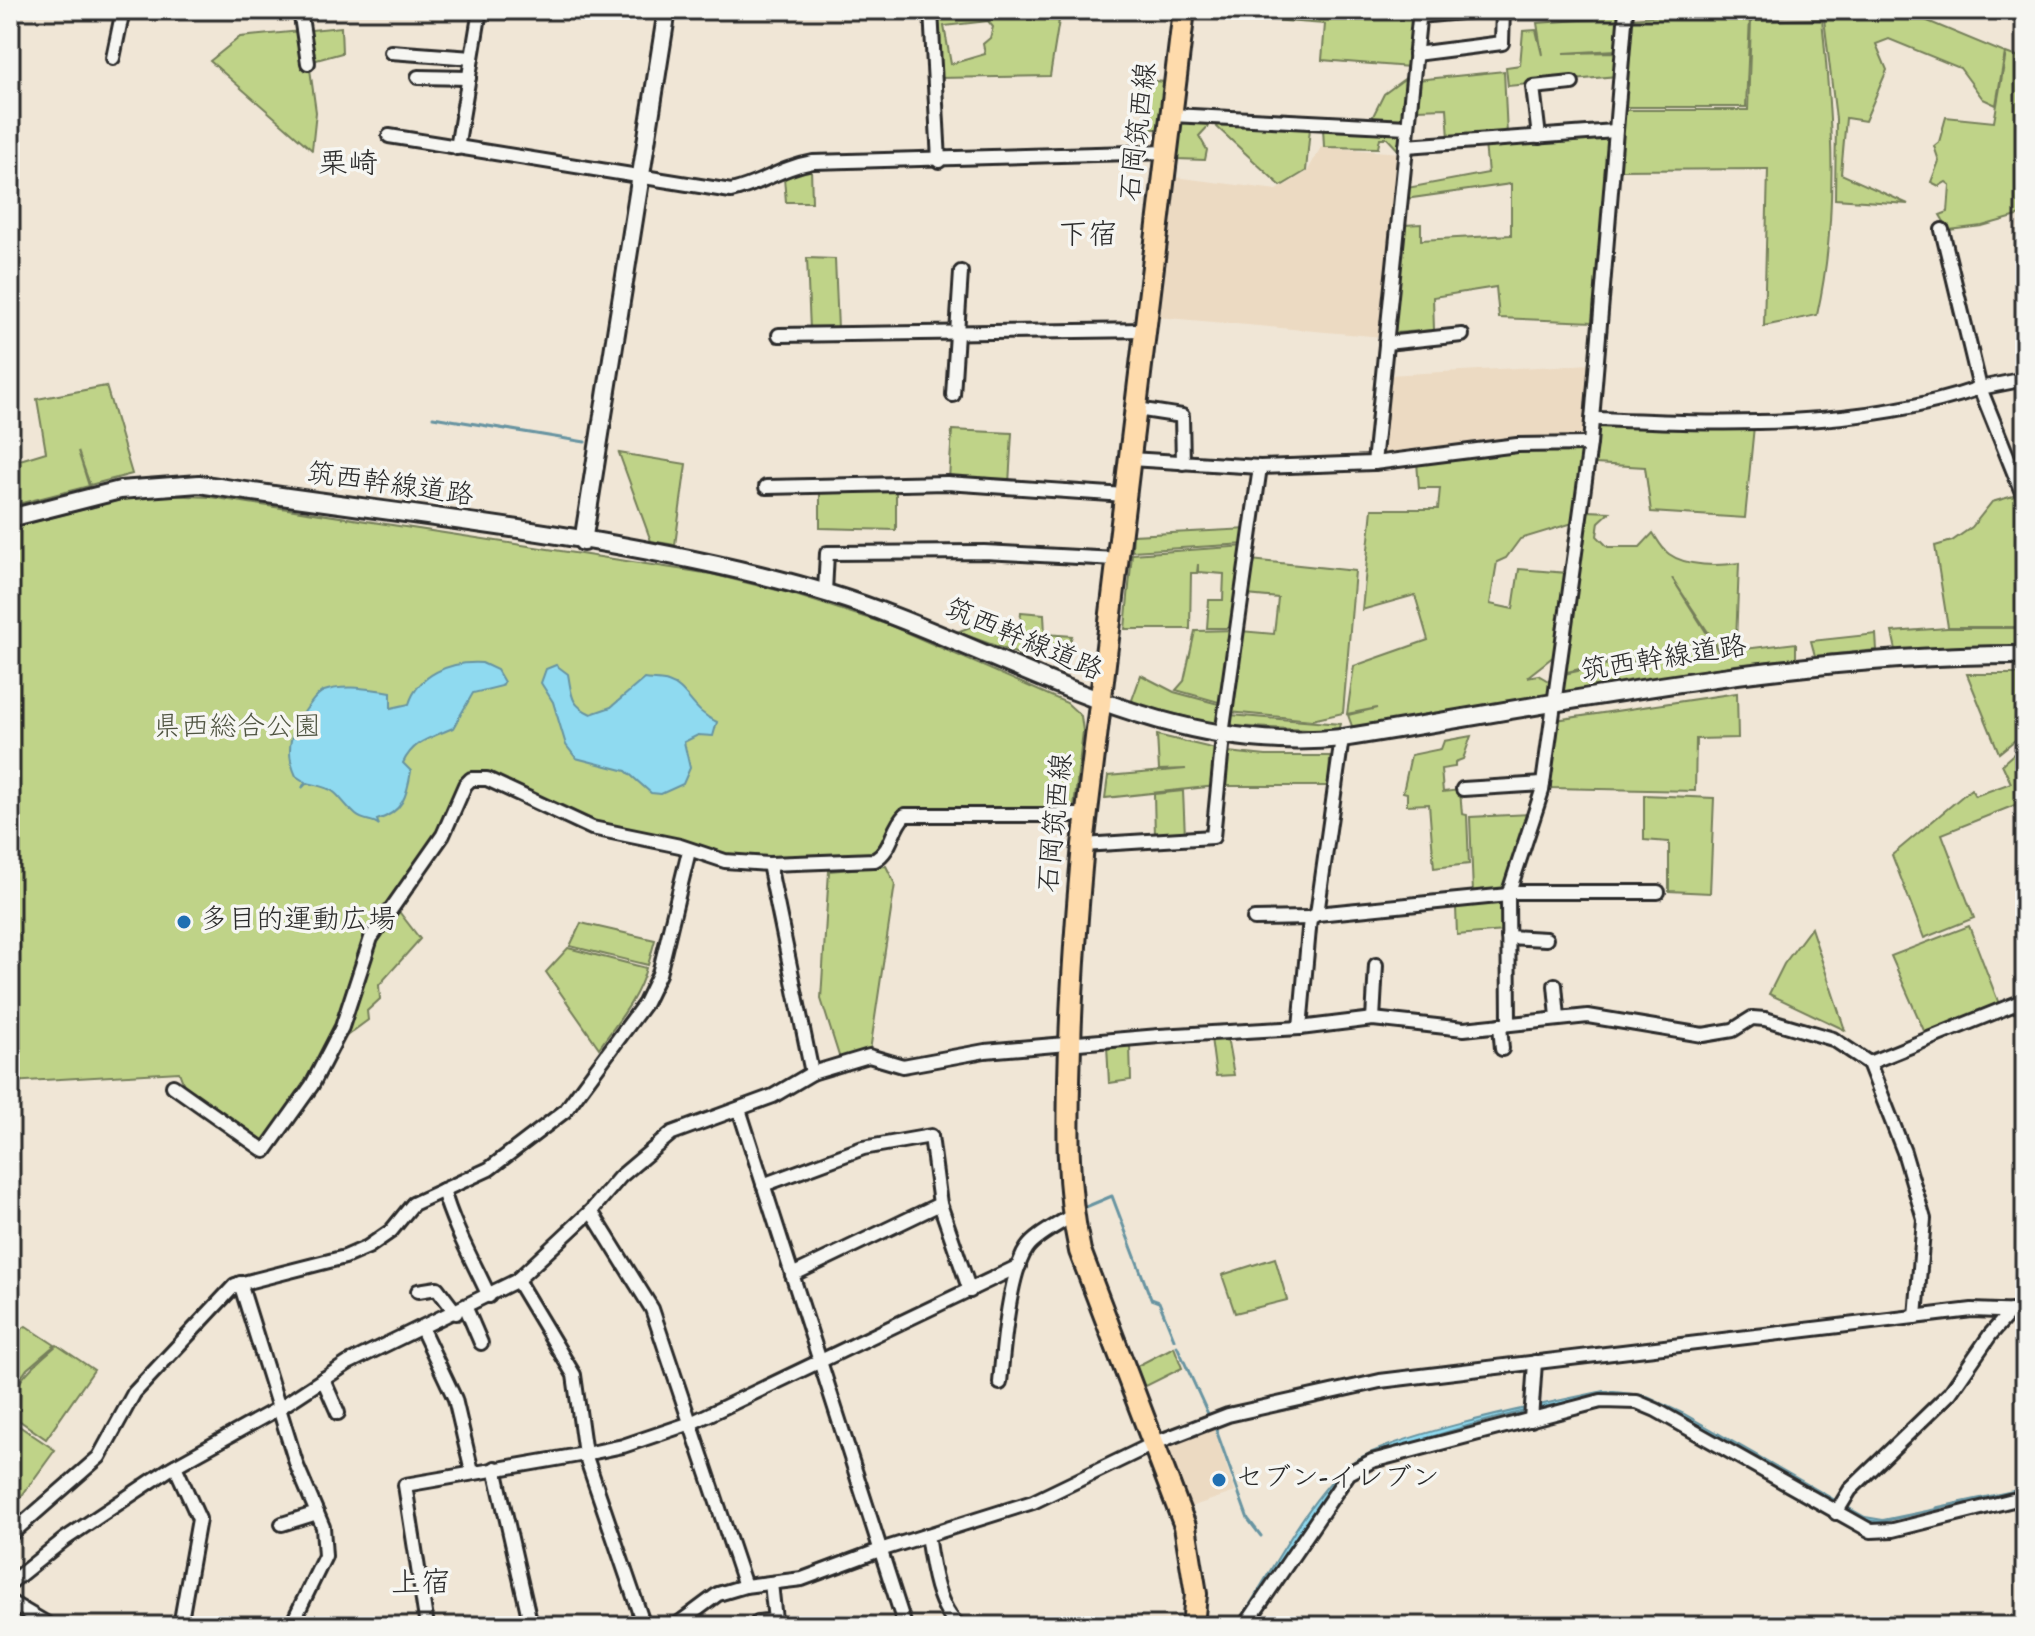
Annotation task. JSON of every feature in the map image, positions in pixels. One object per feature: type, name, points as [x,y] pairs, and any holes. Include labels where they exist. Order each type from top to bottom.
[{"type":"main road","name":"石岡筑西線","points":[[1184,10],[1086,815],[1074,944],[1066,1152],[1072,1215],[1099,1306],[1155,1443],[1188,1538],[1196,1594],[1193,1626]]},
{"type":"street","points":[[113,58],[123,10]]},
{"type":"street","points":[[300,10],[308,63]]},
{"type":"street","points":[[457,148],[480,10]]},
{"type":"street","points":[[583,542],[667,10]]},
{"type":"street","points":[[931,10],[939,161]]},
{"type":"street","points":[[1374,463],[1419,13],[1483,10]]},
{"type":"street","points":[[1415,54],[1502,43],[1503,10]]},
{"type":"street","points":[[1502,1049],[1509,893],[1543,784],[1593,419],[1626,10]]},
{"type":"street","points":[[391,52],[472,58]]},
{"type":"street","points":[[418,77],[469,78]]},
{"type":"street","points":[[1539,137],[1533,87],[1572,83]]},
{"type":"street","points":[[1172,115],[1407,127]]},
{"type":"street","points":[[1406,146],[1615,131]]},
{"type":"street","points":[[389,136],[731,191],[748,187],[784,167],[813,162],[939,161],[1167,152]]},
{"type":"street","points":[[1942,230],[1980,388],[2025,500]]},
{"type":"street","points":[[953,395],[961,272]]},
{"type":"street","points":[[779,335],[1146,330]]},
{"type":"street","points":[[1386,343],[1462,335]]},
{"type":"street","points":[[1593,419],[1796,422],[1880,409],[2025,379]]},
{"type":"street","points":[[1137,409],[1182,416],[1183,463]]},
{"type":"street","points":[[1130,459],[1260,467],[1374,463],[1517,445],[1590,444]]},
{"type":"street","points":[[1083,845],[1213,837],[1222,740],[1260,467]]},
{"type":"street","points":[[766,487],[947,483],[1125,495]]},
{"type":"street","name":"筑西幹線道路","points":[[10,518],[120,490],[199,484],[583,542],[717,566],[825,592],[892,615],[1100,703],[1222,740],[1301,743],[1342,738],[1824,663],[1942,655],[2025,655]]},
{"type":"street","points":[[825,592],[827,553],[984,552],[1116,559]]},
{"type":"street","points":[[1300,1028],[1342,738]]},
{"type":"street","points":[[173,1086],[265,1151],[312,1085],[342,1027],[371,938],[436,847],[465,785],[471,779],[487,779],[592,828],[680,846],[725,861],[769,864],[875,860],[883,855],[896,823],[905,815],[1086,815]]},
{"type":"street","points":[[1463,789],[1543,784]]},
{"type":"street","points":[[10,1535],[99,1457],[134,1393],[240,1283],[345,1257],[368,1247],[391,1231],[413,1204],[489,1169],[565,1111],[645,1003],[659,974],[689,851]]},
{"type":"street","points":[[769,864],[812,1073]]},
{"type":"street","points":[[1254,919],[1314,916],[1509,893],[1658,892]]},
{"type":"street","points":[[1508,937],[1546,939]]},
{"type":"street","points":[[1373,1019],[1376,965]]},
{"type":"street","points":[[1555,985],[1558,1017]]},
{"type":"street","points":[[1869,1063],[2025,1000]]},
{"type":"street","points":[[10,1583],[65,1539],[175,1466],[281,1407],[348,1363],[517,1280],[591,1211],[654,1146],[672,1133],[773,1096],[812,1073],[869,1056],[903,1066],[985,1051],[1300,1028],[1373,1019],[1464,1029],[1588,1016],[1703,1035],[1733,1030],[1752,1018],[1765,1019],[1833,1039],[1869,1063],[1904,1152],[1924,1219],[1916,1317]]},
{"type":"street","points":[[739,1109],[905,1626]]},
{"type":"street","points":[[763,1185],[863,1148],[931,1136],[940,1204],[970,1291]]},
{"type":"street","points":[[443,1190],[451,1219],[462,1232],[489,1296]]},
{"type":"street","points":[[792,1275],[940,1204]]},
{"type":"street","points":[[591,1211],[652,1309],[745,1586]]},
{"type":"street","points":[[1000,1383],[1005,1333],[1019,1266],[1027,1247],[1072,1215]]},
{"type":"street","points":[[427,1626],[405,1485],[623,1446],[691,1423],[1019,1266]]},
{"type":"street","points":[[517,1280],[574,1375],[585,1454],[644,1626]]},
{"type":"street","points":[[240,1283],[297,1466],[323,1527],[325,1556],[291,1626]]},
{"type":"street","points":[[418,1291],[437,1288],[461,1310],[481,1343]]},
{"type":"street","points":[[675,1626],[718,1594],[745,1586],[802,1579],[880,1550],[1033,1502],[1155,1443],[1228,1415],[1290,1399],[1380,1381],[1972,1310],[2025,1312]]},
{"type":"street","points":[[1836,1513],[1850,1490],[1950,1393],[1990,1335],[2011,1311]]},
{"type":"street","points":[[422,1329],[452,1394],[472,1472]]},
{"type":"street","points":[[1531,1420],[1535,1362]]},
{"type":"street","points":[[323,1379],[338,1413]]},
{"type":"street","points":[[437,1400],[452,1394]]},
{"type":"street","points":[[1245,1626],[1349,1473],[1372,1461],[1601,1401],[1637,1402],[1871,1531],[1893,1530],[2025,1497]]},
{"type":"street","points":[[175,1466],[199,1519],[180,1626]]},
{"type":"street","points":[[495,1468],[531,1626]]},
{"type":"street","points":[[282,1524],[317,1513]]},
{"type":"street","points":[[927,1535],[938,1587],[950,1619],[960,1626]]},
{"type":"street","points":[[759,1626],[758,1622],[775,1620],[771,1583]]},
{"type":"street","points":[[10,1602],[51,1626]]},
{"type":"shaded area","points":[[1321,147],[1401,153],[1383,337],[1157,317],[1174,177],[1277,190],[1307,172]]},
{"type":"shaded area","points":[[1592,364],[1585,434],[1577,441],[1381,457],[1379,453],[1387,375]]},
{"type":"shaded area","points":[[1214,1428],[1235,1492],[1190,1507],[1169,1446]]},
{"type":"green space","points":[[934,10],[1030,10],[1060,14],[1050,76],[938,78]],"holes":[[[988,21],[993,27],[990,38],[983,44],[985,54],[951,64],[944,26]]]},
{"type":"green space","points":[[1193,10],[1414,10],[1409,67],[1322,60],[1325,24],[1193,14]]},
{"type":"green space","points":[[1594,10],[1621,10],[1616,50],[1564,53],[1617,52],[1617,76],[1508,86],[1506,67],[1520,65],[1523,31],[1536,30],[1542,55],[1537,23],[1594,19]]},
{"type":"green space","points":[[1728,10],[1819,10],[1820,15],[1750,17],[1746,107],[1625,107],[1632,18]]},
{"type":"green space","points":[[1823,10],[1901,10],[2005,53],[1996,105],[1983,99],[1960,68],[1889,39],[1876,44],[1887,70],[1865,121],[1846,118],[1841,174],[1908,204],[1835,199],[1836,119]]},
{"type":"green space","points":[[1822,19],[1832,168],[1824,278],[1817,315],[1764,326],[1768,169],[1617,170],[1623,110],[1748,110],[1751,21]]},
{"type":"green space","points":[[341,27],[342,53],[309,62],[316,112],[312,150],[210,61],[240,37]]},
{"type":"green space","points":[[2006,53],[2025,60],[2025,214],[1982,226],[1949,230],[1940,215],[1948,212],[1950,185],[1946,182],[1939,186],[1931,182],[1939,161],[1934,146],[1939,142],[1946,117],[1994,122]]},
{"type":"green space","points":[[1504,71],[1507,135],[1449,139],[1447,108],[1416,109],[1417,80]]},
{"type":"green space","points":[[1407,77],[1405,119],[1372,118],[1384,94]]},
{"type":"green space","points":[[1137,79],[1164,82],[1160,129],[1148,129]]},
{"type":"green space","points":[[1181,119],[1214,120],[1199,136],[1207,150],[1205,160],[1177,159]]},
{"type":"green space","points":[[1220,121],[1310,128],[1306,171],[1281,186],[1217,127]]},
{"type":"green space","points":[[1323,127],[1401,131],[1399,151],[1387,138],[1380,138],[1378,148],[1324,147]]},
{"type":"green space","points":[[1611,135],[1593,322],[1499,318],[1496,287],[1433,297],[1434,330],[1395,333],[1404,225],[1421,224],[1421,240],[1511,235],[1511,184],[1405,199],[1407,188],[1488,173],[1485,144]]},
{"type":"green space","points":[[811,168],[812,202],[786,202],[784,178],[789,173]]},
{"type":"green space","points":[[807,258],[835,259],[838,329],[810,330]]},
{"type":"green space","points":[[106,386],[132,474],[90,485],[78,451],[89,486],[10,506],[10,463],[46,452],[37,399]]},
{"type":"green space","points":[[1599,424],[1754,426],[1745,518],[1651,512],[1645,467],[1595,464]]},
{"type":"green space","points":[[952,430],[1012,433],[1009,484],[949,480]]},
{"type":"green space","points":[[1519,449],[1584,452],[1573,523],[1520,539],[1506,558],[1497,562],[1490,604],[1513,609],[1519,569],[1567,573],[1554,656],[1527,677],[1538,675],[1550,682],[1548,698],[1353,729],[1348,715],[1377,708],[1347,714],[1354,666],[1428,640],[1415,595],[1362,610],[1372,509],[1438,509],[1440,488],[1419,488],[1417,462]]},
{"type":"green space","points":[[619,453],[686,464],[675,545],[651,541]]},
{"type":"green space","points":[[820,489],[896,489],[896,530],[820,528]]},
{"type":"green space","name":"県西総合公園","points":[[165,495],[210,497],[711,574],[789,593],[889,625],[1067,703],[1081,716],[1083,731],[1074,807],[908,809],[893,819],[885,847],[874,856],[726,856],[694,849],[691,843],[602,828],[471,774],[437,839],[377,922],[337,1028],[305,1086],[262,1146],[187,1093],[179,1072],[10,1082],[10,528],[124,499]]},
{"type":"green space","points":[[2017,495],[2025,515],[2025,627],[1948,627],[1935,546],[1952,541],[1972,527],[1992,502]]},
{"type":"green space","points":[[1587,511],[1610,512],[1599,522],[1597,536],[1608,547],[1640,547],[1653,533],[1666,552],[1676,558],[1713,565],[1739,563],[1736,643],[1718,647],[1672,578],[1718,651],[1735,645],[1736,650],[1796,643],[1796,658],[1735,665],[1564,695],[1560,693],[1560,675],[1616,663],[1605,657],[1608,662],[1563,673]]},
{"type":"green space","points":[[1248,529],[1246,544],[1132,551],[1133,535]]},
{"type":"green space","points":[[1246,546],[1234,628],[1207,628],[1209,600],[1223,600],[1224,574],[1198,572],[1198,564],[1197,573],[1191,573],[1190,629],[1125,629],[1132,554]]},
{"type":"green space","points":[[1251,560],[1355,571],[1343,713],[1312,720],[1229,712],[1241,631],[1274,634],[1278,598],[1247,595]]},
{"type":"green space","points":[[1021,612],[1044,614],[1045,634],[1072,636],[1069,644],[1060,651],[1025,645],[1021,655],[957,632],[970,627],[1020,627]]},
{"type":"green space","points":[[2025,628],[2025,646],[1896,650],[1892,632]]},
{"type":"green space","points":[[1236,630],[1222,703],[1176,690],[1184,681],[1195,631]]},
{"type":"green space","points":[[1876,634],[1877,650],[1815,656],[1811,641]]},
{"type":"green space","points":[[1967,674],[2025,674],[2025,732],[1999,753]]},
{"type":"green space","points":[[1141,675],[1174,692],[1222,705],[1221,719],[1215,724],[1135,704],[1132,700]]},
{"type":"green space","points":[[1737,693],[1738,738],[1696,739],[1695,791],[1551,788],[1547,783],[1556,720]]},
{"type":"green space","points":[[1230,715],[1340,724],[1338,730],[1329,731],[1232,726]]},
{"type":"green space","points":[[1157,735],[1220,750],[1216,786],[1105,798],[1108,776],[1186,769],[1159,770]]},
{"type":"green space","points":[[1471,736],[1463,759],[1455,762],[1455,767],[1441,769],[1443,792],[1460,790],[1462,814],[1467,815],[1469,864],[1434,868],[1429,804],[1407,805],[1407,793],[1403,792],[1411,755],[1441,749],[1444,741]]},
{"type":"green space","points":[[2025,744],[2025,801],[1942,834],[1974,918],[1924,938],[1892,855],[1971,789],[1975,796],[2011,783],[2002,764]]},
{"type":"green space","points":[[1228,752],[1266,756],[1330,756],[1329,786],[1224,786]]},
{"type":"green space","points":[[1183,791],[1185,836],[1155,837],[1154,794]]},
{"type":"green space","points":[[1644,795],[1714,798],[1710,893],[1669,891],[1669,842],[1644,840]]},
{"type":"green space","points":[[1530,814],[1507,890],[1473,893],[1470,817]]},
{"type":"green space","points":[[886,866],[895,884],[870,1051],[840,1059],[821,999],[829,871]]},
{"type":"green space","points":[[1504,901],[1504,931],[1457,935],[1456,907]]},
{"type":"green space","points":[[397,909],[420,939],[379,985],[380,999],[367,1011],[368,1020],[345,1037],[342,1032],[374,938]]},
{"type":"green space","points":[[581,923],[655,940],[648,965],[570,946]]},
{"type":"green space","points":[[1969,926],[1999,1004],[1925,1033],[1891,956]]},
{"type":"green space","points":[[1811,928],[1845,1030],[1769,994],[1784,964]]},
{"type":"green space","points":[[568,948],[646,968],[633,999],[599,1048],[546,972]]},
{"type":"green space","points":[[1227,1037],[1234,1075],[1216,1076],[1211,1038]]},
{"type":"green space","points":[[1130,1045],[1131,1080],[1109,1083],[1107,1046]]},
{"type":"green space","points":[[1275,1258],[1287,1300],[1235,1313],[1222,1275]]},
{"type":"green space","points":[[26,1326],[55,1345],[27,1369],[10,1393],[10,1337]]},
{"type":"green space","points":[[57,1345],[94,1370],[46,1439],[10,1414],[11,1403],[25,1375]]},
{"type":"green space","points":[[1174,1347],[1182,1368],[1144,1387],[1135,1367]]},
{"type":"green space","points":[[10,1420],[55,1450],[10,1512]]},
{"type":"water","points":[[482,663],[497,670],[504,682],[502,686],[473,693],[453,728],[412,749],[403,763],[411,771],[402,802],[393,812],[377,820],[379,825],[359,817],[327,788],[307,783],[302,788],[305,782],[296,776],[292,766],[291,740],[301,716],[319,694],[348,687],[391,692],[391,708],[409,704],[420,685],[436,672],[458,664]]},
{"type":"water","points":[[556,665],[568,674],[571,694],[576,703],[591,714],[611,707],[644,679],[675,685],[701,712],[717,722],[713,736],[698,735],[684,742],[690,768],[683,784],[661,794],[651,793],[626,771],[576,758],[566,745],[553,702],[541,683],[546,669]]},
{"type":"water","points":[[1604,1391],[1643,1395],[1684,1414],[1865,1517],[1883,1520],[1941,1508],[1882,1522],[1866,1520],[1654,1403],[1616,1396],[1581,1400],[1447,1432],[1347,1470],[1236,1626],[1302,1520],[1347,1466],[1395,1443],[1430,1432]]},
{"type":"waterway","points":[[433,417],[585,442]]},
{"type":"waterway","points":[[1081,1209],[1112,1196],[1151,1299],[1159,1302],[1174,1339]]},
{"type":"waterway","points":[[1177,1346],[1209,1416]]},
{"type":"waterway","points":[[1215,1427],[1248,1519],[1261,1536]]},
{"type":"waterway","points":[[1936,1508],[2025,1489]]},
{"type":"place","name":"多目的運動広場","points":[[184,922]]},
{"type":"place","name":"セブン-イレブン","points":[[1219,1480]]},
{"type":"district","name":"栗崎","points":[[348,167]]},
{"type":"district","name":"下宿","points":[[1088,238]]},
{"type":"district","name":"上宿","points":[[421,1586]]}]
